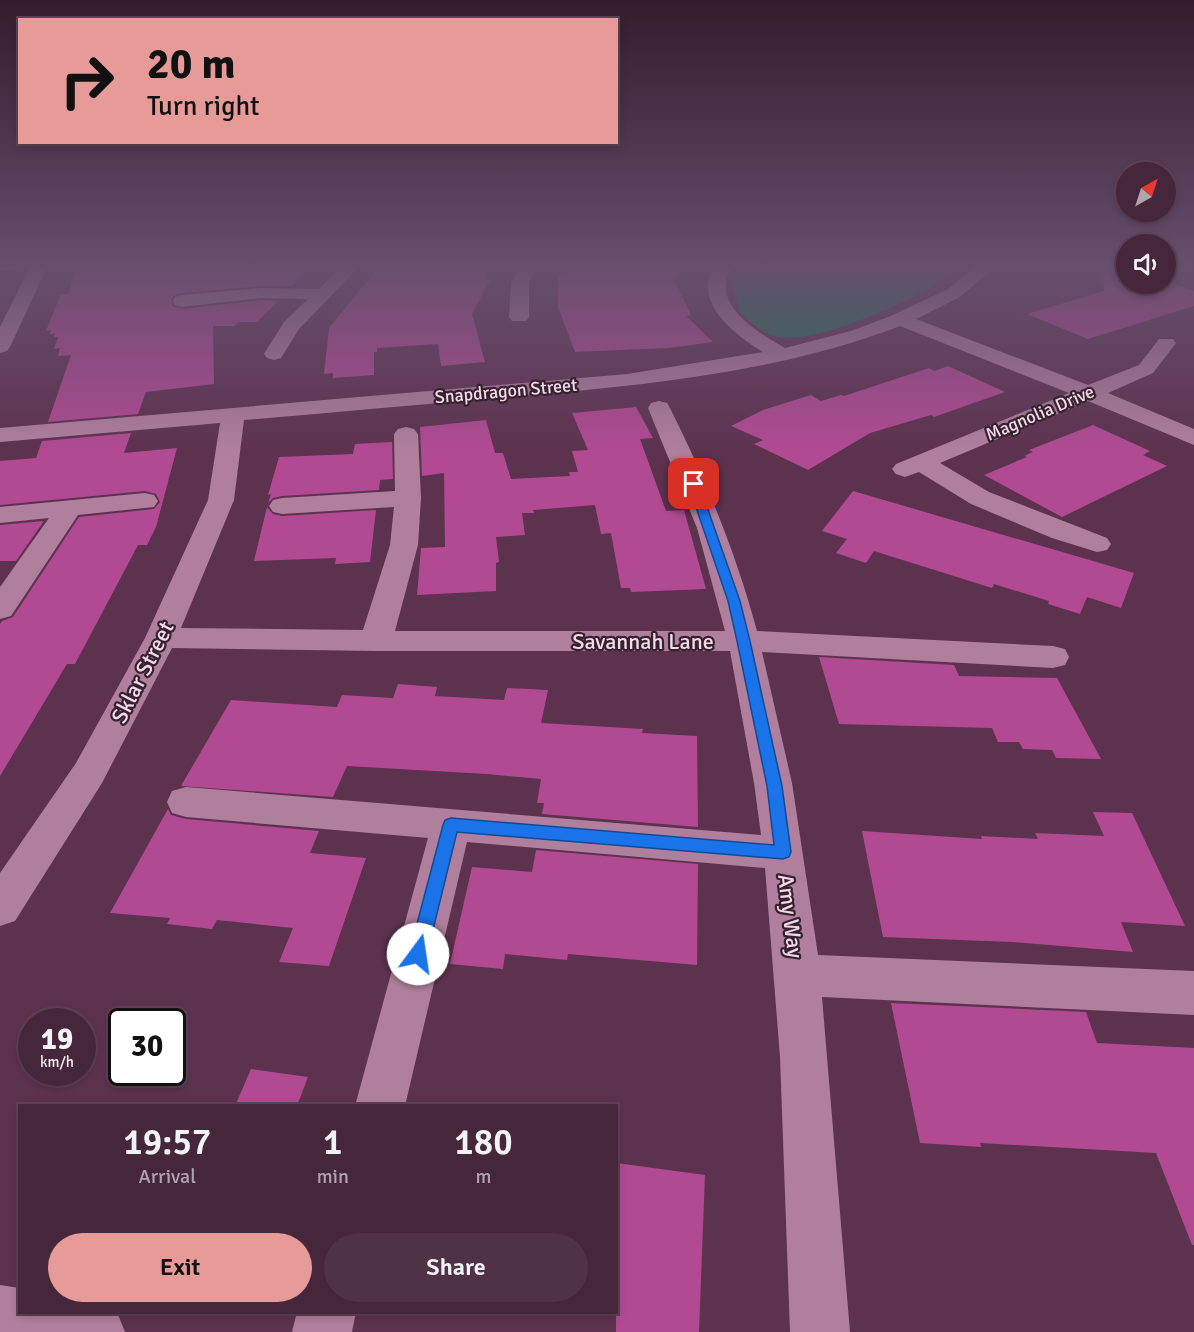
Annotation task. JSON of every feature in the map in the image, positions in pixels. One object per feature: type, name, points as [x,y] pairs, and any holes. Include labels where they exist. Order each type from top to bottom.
[{"type":"street","points":[[274,354],[290,327]]},
{"type":"street","points":[[740,327],[782,355]]},
{"type":"street","name":"Snapdragon Street","points":[[0,435],[627,380],[782,355],[858,335],[879,327]]},
{"type":"street","points":[[921,327],[1089,393],[1194,438]]},
{"type":"street","points":[[0,347],[4,329]]},
{"type":"street","name":"Magnolia Drive","points":[[1097,544],[980,498],[914,466],[1146,369],[1166,343]]},
{"type":"street","name":"Amy Way","points":[[659,408],[687,466],[734,601],[774,786],[798,975],[820,1332]]},
{"type":"street","name":"Sklar Street","points":[[0,908],[89,773],[161,638],[221,500],[232,415]]},
{"type":"street","points":[[376,641],[404,545],[408,498],[406,434]]},
{"type":"street","points":[[282,506],[408,498]]},
{"type":"street","points":[[0,515],[145,501]]},
{"type":"street","points":[[0,609],[70,508]]},
{"type":"street","name":"Savannah Lane","points":[[161,638],[376,641],[744,641],[1053,657]]},
{"type":"street","points":[[186,802],[783,852]]},
{"type":"street","points":[[381,1104],[451,825]]},
{"type":"street","name":"Amy Way","points":[[798,975],[1194,993]]},
{"type":"street","points":[[0,1314],[95,1332]]},
{"type":"street","points":[[322,1332],[326,1314]]},
{"type":"green space","points":[[757,327],[841,327],[794,338],[774,336]]},
{"type":"building","points":[[48,327],[213,327],[214,384],[146,392],[138,414],[48,422],[71,355],[58,356],[60,348],[54,349],[58,337],[54,337],[55,333],[50,334],[51,330],[46,331]]},
{"type":"building","points":[[476,327],[485,362],[441,366],[438,344],[377,348],[377,352],[374,352],[374,375],[333,378],[333,373],[324,374],[329,328]]},
{"type":"building","points":[[566,327],[698,327],[713,342],[669,348],[575,352]]},
{"type":"building","points":[[1059,327],[1126,327],[1088,339]]},
{"type":"building","points":[[948,366],[1005,392],[934,417],[931,415],[870,433],[808,470],[754,444],[763,440],[731,426],[763,410],[811,395],[821,401],[844,396],[929,368],[934,371]]},
{"type":"building","points":[[636,407],[653,438],[640,439],[666,511],[684,510],[706,589],[631,592],[630,588],[621,588],[611,533],[601,534],[595,505],[522,513],[525,535],[496,537],[499,562],[496,563],[496,591],[417,595],[421,548],[445,547],[444,473],[422,476],[420,427],[486,420],[495,453],[503,453],[511,479],[570,476],[569,472],[578,472],[572,451],[588,450],[572,413]]},
{"type":"building","points":[[1093,425],[1150,451],[1143,455],[1167,466],[1062,517],[984,475],[1027,457],[1024,456],[1033,452],[1029,450]]},
{"type":"building","points":[[131,433],[124,453],[177,448],[156,527],[147,545],[138,545],[75,664],[67,664],[0,776],[0,624],[13,617],[79,517],[154,509],[160,502],[156,494],[145,491],[0,505],[0,461],[36,458],[42,441]]},
{"type":"building","points":[[392,442],[393,479],[380,480],[379,490],[282,496],[273,498],[268,503],[271,494],[268,495],[279,457],[353,454],[355,444]]},
{"type":"building","points":[[853,491],[1134,573],[1121,608],[1087,597],[1080,614],[1048,604],[1049,601],[994,584],[992,588],[874,551],[866,563],[836,553],[847,539],[822,531]]},
{"type":"building","points":[[267,507],[273,514],[282,516],[376,510],[370,562],[335,564],[336,558],[254,561]]},
{"type":"building","points":[[44,521],[16,561],[0,561],[0,525]]},
{"type":"building","points":[[819,657],[954,665],[959,676],[1057,678],[1101,759],[1056,758],[1052,750],[1023,749],[1019,742],[998,742],[992,728],[839,724]]},
{"type":"building","points":[[398,684],[437,687],[435,696],[504,700],[507,688],[548,690],[541,723],[643,729],[642,733],[697,736],[698,827],[542,814],[544,803],[537,803],[541,779],[487,774],[347,766],[333,797],[181,786],[231,700],[337,707],[342,695],[393,698]]},
{"type":"building","points":[[168,809],[171,815],[186,819],[319,831],[310,853],[366,858],[329,966],[279,962],[293,928],[217,920],[212,929],[167,924],[170,918],[110,913]]},
{"type":"building","points":[[1093,812],[1132,813],[1185,926],[1121,922],[1133,952],[1012,942],[883,937],[862,831],[982,839],[981,836],[1038,839],[1035,833],[1104,836]]},
{"type":"building","points":[[536,850],[698,864],[697,965],[568,954],[567,960],[505,954],[503,969],[450,964],[472,867],[532,872]]},
{"type":"building","points":[[891,1003],[1086,1012],[1097,1043],[1194,1048],[1194,1245],[1192,1245],[1156,1153],[980,1143],[981,1147],[920,1143]]},
{"type":"building","points":[[251,1069],[308,1077],[298,1104],[236,1104]]},
{"type":"building","points":[[618,1163],[705,1175],[699,1332],[616,1332]]},
{"type":"route","points":[[418,954],[451,825],[783,852],[774,786],[744,641],[734,601],[694,484]]}]
